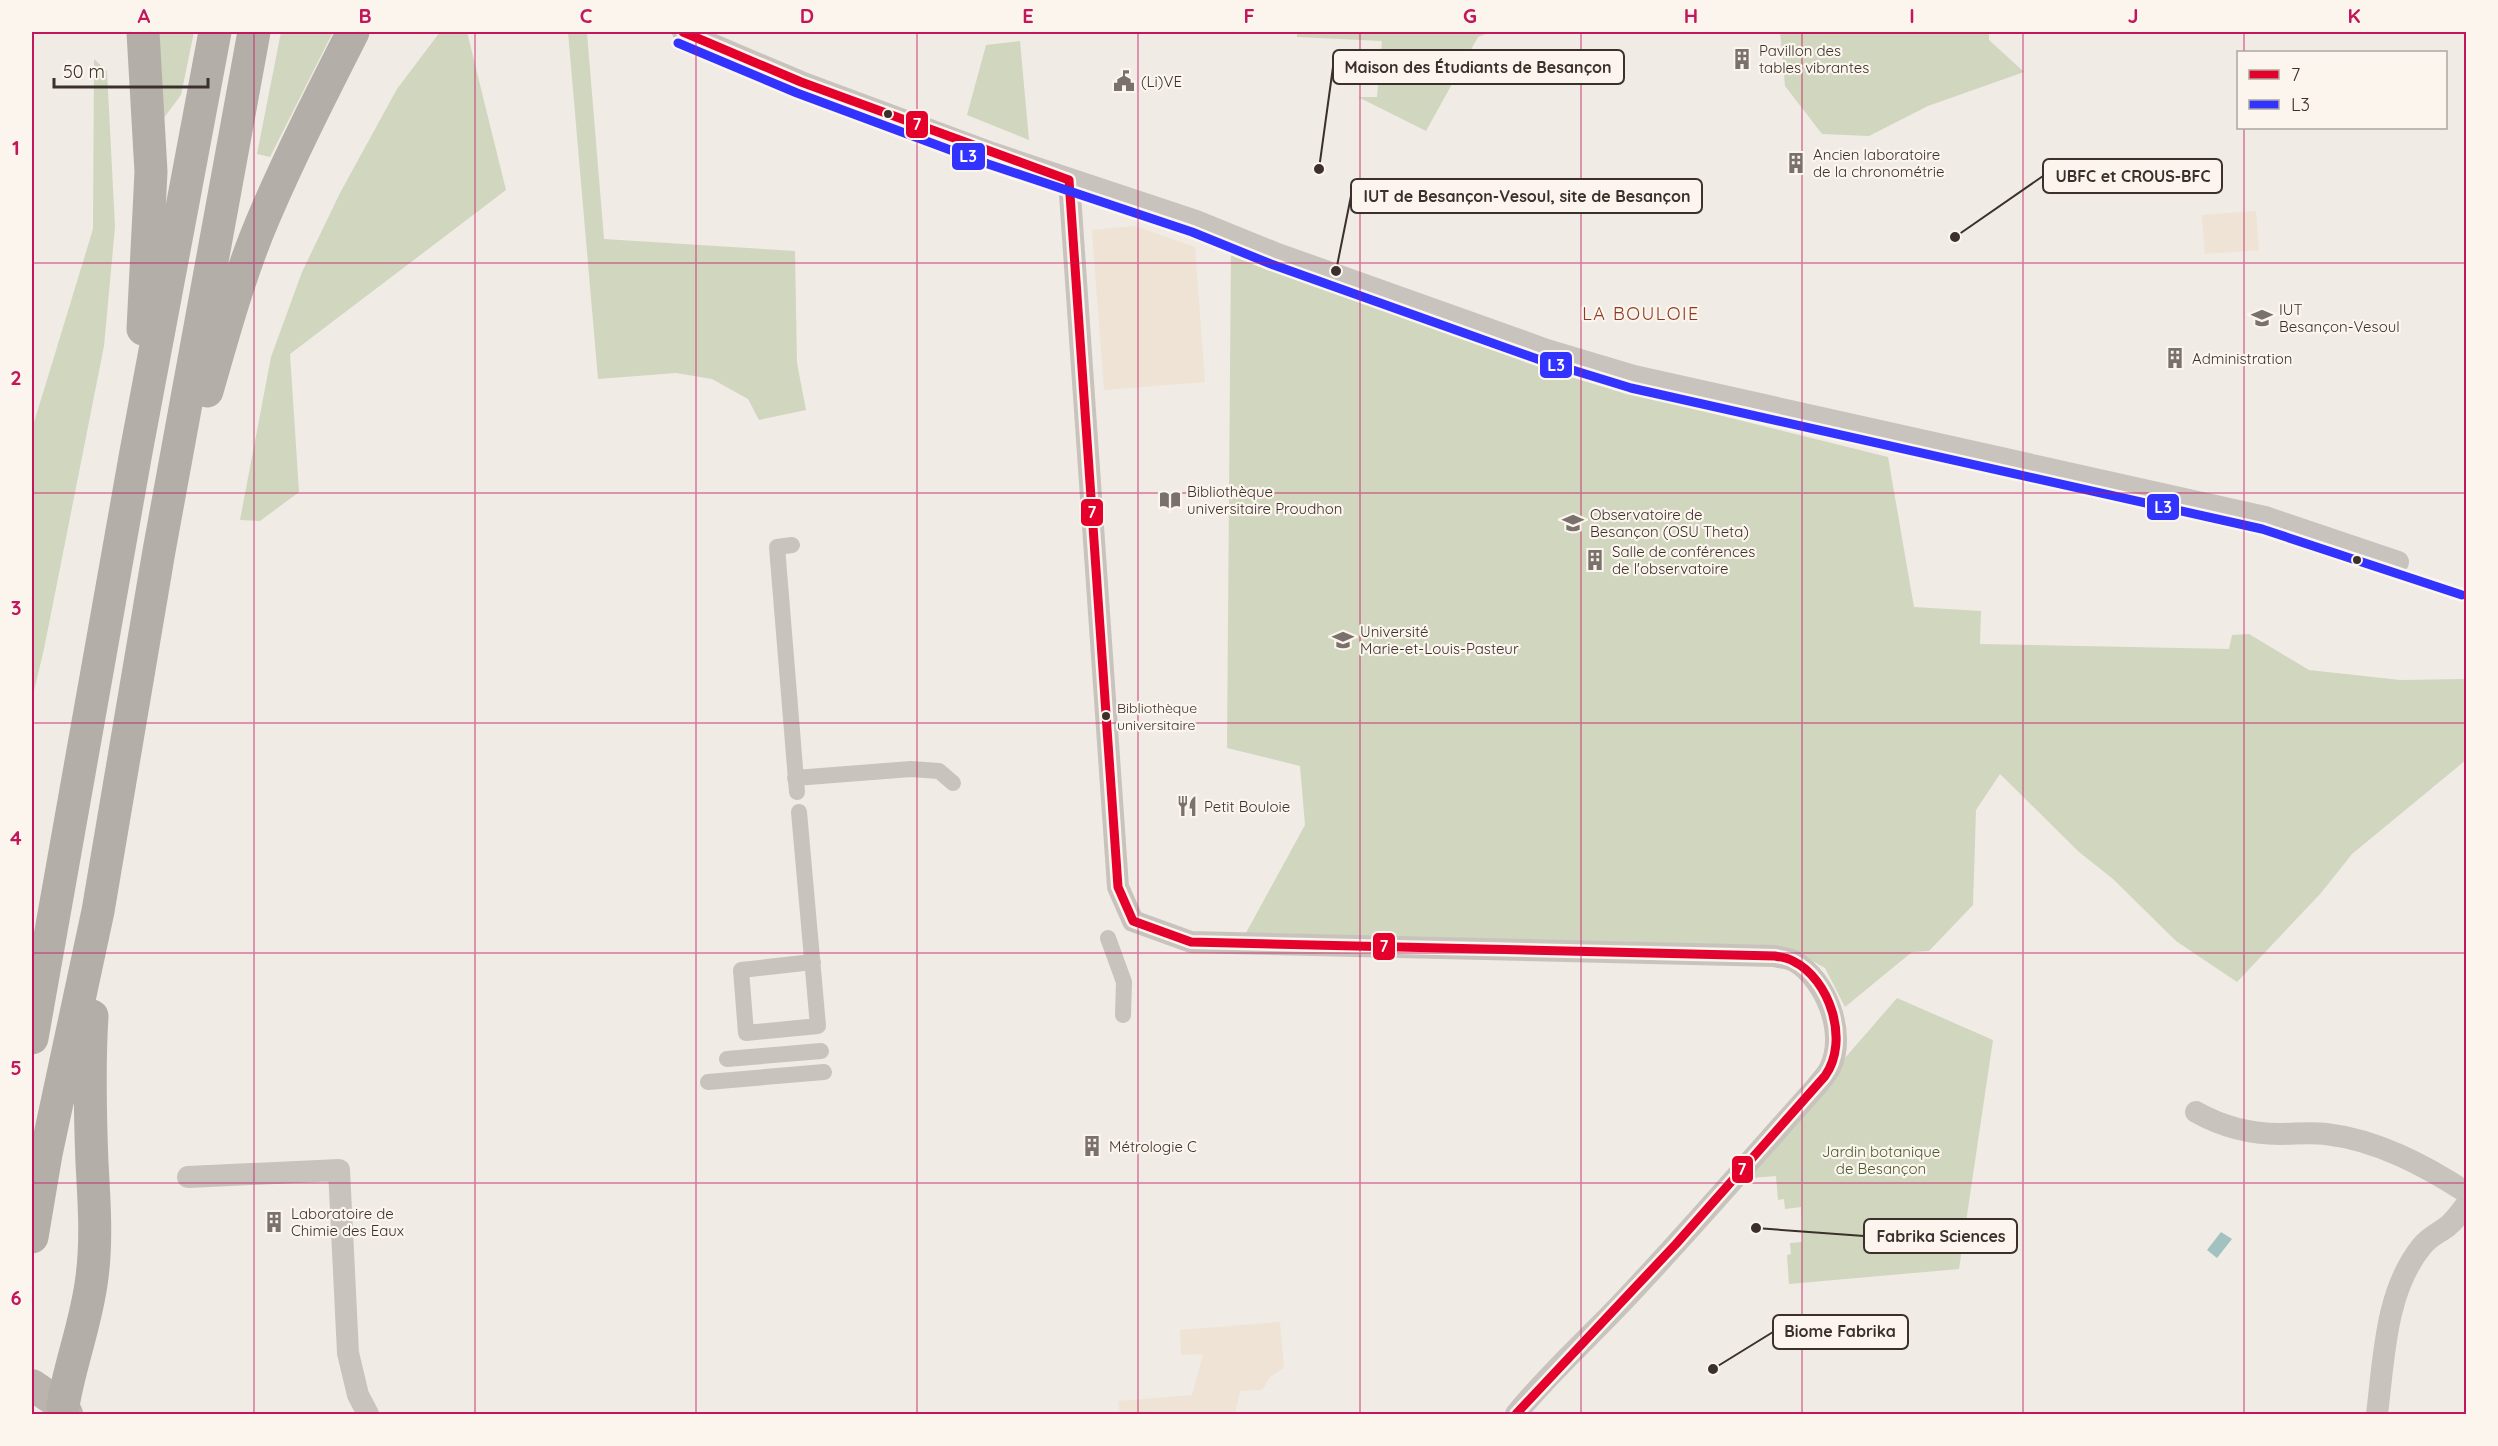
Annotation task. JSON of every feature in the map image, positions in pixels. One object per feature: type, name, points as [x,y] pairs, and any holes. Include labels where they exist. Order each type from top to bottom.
[{"type":"highway","points":[[136,452],[151,172],[143,32]]},
{"type":"highway","points":[[32,1038],[136,452],[215,32]]},
{"type":"highway","points":[[32,1236],[46,1154],[98,910],[159,551],[254,32]]},
{"type":"highway","points":[[159,551],[238,285],[263,218],[302,132],[353,32]]},
{"type":"highway","points":[[32,951],[67,841]]},
{"type":"highway","points":[[51,1400],[71,1362],[92,1278],[95,1245],[89,1077],[98,910]]},
{"type":"street","points":[[683,32],[801,82],[1069,180],[1196,221],[1275,253],[1546,350],[1602,366],[2265,517],[2398,562]]},
{"type":"street","points":[[1069,180],[1119,887],[1133,921],[1191,942],[1775,956],[1793,961],[1814,977],[1833,1012],[1836,1038],[1831,1067],[1816,1087],[1593,1335],[1535,1391],[1516,1414]]},
{"type":"street","points":[[792,545],[777,547],[796,785],[911,769],[939,771],[953,783]]},
{"type":"street","points":[[798,812],[813,962],[818,1026],[746,1033],[741,970],[813,962]]},
{"type":"street","points":[[1108,938],[1124,982],[1123,1015]]},
{"type":"street","points":[[727,1059],[821,1051]]},
{"type":"street","points":[[708,1082],[824,1072]]},
{"type":"street","points":[[2196,1112],[2212,1121],[2245,1130],[2276,1134],[2326,1134],[2388,1149],[2440,1175],[2466,1192]]},
{"type":"street","points":[[188,1177],[339,1170],[348,1353],[358,1395],[368,1414]]},
{"type":"street","points":[[2377,1414],[2392,1310],[2399,1287],[2421,1248],[2433,1234],[2448,1226],[2466,1205]]},
{"type":"green space","points":[[155,32],[194,32],[181,95],[163,119]]},
{"type":"green space","points":[[281,32],[333,32],[270,157],[257,154]]},
{"type":"green space","points":[[440,32],[467,32],[506,190],[290,354],[299,492],[260,521],[240,520],[271,357],[302,272],[340,193],[397,89]]},
{"type":"green space","points":[[568,32],[587,33],[604,239],[795,251],[797,363],[806,410],[759,420],[748,399],[712,379],[676,373],[598,379]]},
{"type":"green space","points":[[1297,32],[1491,32],[1478,37],[1426,131],[1358,97],[1377,97],[1382,41],[1297,37]]},
{"type":"green space","points":[[1780,32],[1989,32],[1989,40],[2024,72],[1928,106],[1869,136],[1822,134],[1785,86]]},
{"type":"green space","points":[[1020,41],[1029,140],[967,115],[986,45]]},
{"type":"green space","points":[[94,59],[107,71],[115,227],[104,346],[32,699],[32,429],[93,229]]},
{"type":"green space","name":"Observatoire de Besançon (OSU Theta)","points":[[1231,246],[1690,408],[1888,457],[1914,607],[1981,611],[1980,644],[2229,649],[2232,635],[2249,634],[2309,670],[2400,680],[2466,679],[2466,760],[2352,854],[2321,893],[2237,982],[2176,941],[2113,879],[2079,852],[2000,774],[1976,810],[1973,905],[1929,951],[1912,952],[1845,1007],[1825,968],[1800,954],[1241,942],[1305,825],[1300,766],[1227,748]]},
{"type":"green space","name":"Jardin botanique de Besançon","points":[[1897,998],[1993,1040],[1959,1269],[1789,1284],[1787,1255],[1791,1254],[1790,1243],[1802,1242],[1801,1207],[1785,1209],[1784,1199],[1778,1200],[1776,1176],[1740,1179]]},
{"type":"shaded area","points":[[2256,211],[2259,250],[2205,254],[2202,215]]},
{"type":"shaded area","points":[[1135,226],[1195,247],[1205,382],[1104,390],[1092,230]]},
{"type":"shaded area","points":[[1280,1322],[1284,1368],[1270,1377],[1262,1390],[1240,1391],[1235,1414],[1120,1414],[1118,1401],[1192,1395],[1203,1354],[1181,1355],[1180,1330]]},
{"type":"water","points":[[2221,1232],[2232,1239],[2217,1258],[2207,1250]]},
{"type":"transit line","name":"7","points":[[683,32],[801,82],[1069,180]]},
{"type":"transit line","name":"L3","points":[[678,43],[797,93],[988,164],[1192,232],[1271,264],[1543,361],[1631,388],[2262,529],[2462,595]]},
{"type":"transit line","name":"7","points":[[1069,180],[1118,887],[1133,921],[1191,942],[1775,956],[1791,960],[1806,970],[1826,996],[1832,1012],[1836,1029],[1836,1046],[1825,1076],[1676,1244],[1516,1414]]},
{"type":"place","name":"Pavillon des tables vibrantes","points":[[1742,59]]},
{"type":"place","name":"(Li)VE","points":[[1124,81]]},
{"type":"place","name":"Ancien laboratoire de la chronométrie","points":[[1796,163]]},
{"type":"place","name":"Maison des Étudiants de Besançon","points":[[1319,169]]},
{"type":"place","name":"UBFC et CROUS-BFC","points":[[1955,237]]},
{"type":"place","name":"IUT de Besançon-Vesoul, site de Besançon","points":[[1336,271]]},
{"type":"place","name":"IUT Besançon-Vesoul","points":[[2262,318]]},
{"type":"place","name":"Administration","points":[[2175,358]]},
{"type":"place","name":"Bibliothèque universitaire Proudhon","points":[[1170,500]]},
{"type":"place","name":"Observatoire de Besançon (OSU Theta)","points":[[1573,523]]},
{"type":"place","name":"Salle de conférences de l'observatoire","points":[[1595,560]]},
{"type":"place","name":"Université Marie-et-Louis-Pasteur","points":[[1343,640]]},
{"type":"place","name":"Bibliothèque universitaire","points":[[1106,716]]},
{"type":"place","name":"Petit Bouloie","points":[[1187,806]]},
{"type":"place","name":"Métrologie C","points":[[1092,1146]]},
{"type":"place","name":"Laboratoire de Chimie des Eaux","points":[[274,1222]]},
{"type":"place","name":"Fabrika Sciences","points":[[1756,1228]]},
{"type":"place","name":"Biome Fabrika","points":[[1713,1369]]},
{"type":"district","name":"LA BOULOIE","points":[[1641,313]]}]
